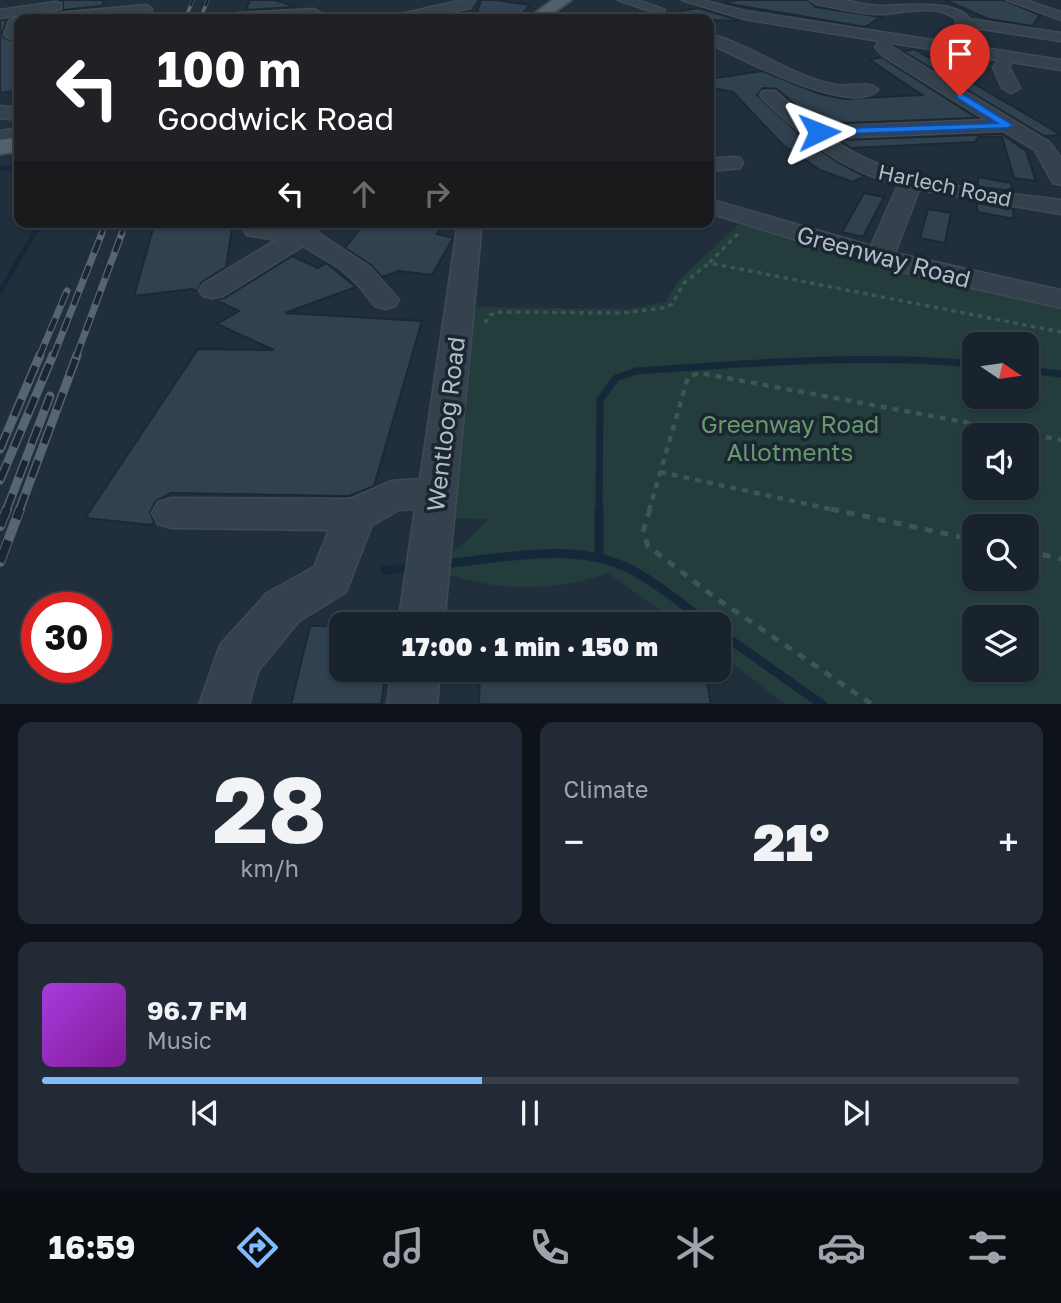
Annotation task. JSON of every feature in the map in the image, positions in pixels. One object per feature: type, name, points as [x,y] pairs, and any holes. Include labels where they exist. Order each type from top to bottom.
[{"type":"main road","points":[[542,14],[563,0]]},
{"type":"street","points":[[6,0],[5,2],[30,0]]},
{"type":"street","points":[[29,14],[70,0]]},
{"type":"street","points":[[298,0],[308,6],[312,14]]},
{"type":"street","points":[[422,14],[466,5],[469,0]]},
{"type":"street","points":[[624,0],[659,10]]},
{"type":"street","points":[[816,0],[881,10],[900,5],[937,8],[959,14],[963,18],[961,22],[1061,37]]},
{"type":"street","points":[[1013,0],[1061,16]]},
{"type":"street","points":[[692,1],[888,38],[1061,65]]},
{"type":"street","points":[[750,12],[770,4]]},
{"type":"street","points":[[126,14],[146,9]]},
{"type":"street","points":[[888,38],[883,44],[884,50],[1008,125],[1051,147],[1061,178]]},
{"type":"street","points":[[714,40],[835,91],[869,90]]},
{"type":"street","points":[[1008,57],[1001,67],[1011,88]]},
{"type":"street","name":"Harlech Road","points":[[769,95],[845,158],[911,181],[1061,207]]},
{"type":"street","points":[[813,133],[1008,125]]},
{"type":"street","points":[[714,165],[732,163]]},
{"type":"street","points":[[880,257],[911,181]]},
{"type":"street","name":"Greenway Road","points":[[714,208],[880,257],[1061,299]]},
{"type":"street","name":"Wentloog Road","points":[[423,612],[469,228]]},
{"type":"street","points":[[258,234],[313,230]]},
{"type":"street","points":[[213,290],[313,230]]},
{"type":"street","points":[[313,230],[328,249],[364,276],[385,300]]},
{"type":"street","points":[[173,513],[355,515],[392,496],[437,492]]},
{"type":"street","points":[[224,704],[237,661],[283,607],[331,579],[355,515]]},
{"type":"street","points":[[412,704],[415,682]]},
{"type":"path","points":[[484,334],[485,320],[500,312],[622,313],[663,308],[672,304],[684,282],[709,263],[752,219]]},
{"type":"path","points":[[709,263],[1061,332]]},
{"type":"path","points":[[872,704],[713,596],[648,546],[643,532],[688,377],[700,373],[1061,440]]},
{"type":"path","points":[[660,472],[962,537]]},
{"type":"path","points":[[1039,554],[1061,559]]},
{"type":"green space","name":"Greenway Road Allotments","points":[[740,223],[821,250],[1061,310],[1061,704],[785,704],[731,662],[731,612],[663,612],[608,573],[568,584],[529,587],[490,585],[450,575],[449,555],[488,519],[455,518],[473,307],[628,309],[666,302],[678,281]]},
{"type":"building","points":[[59,0],[104,0],[102,6],[63,10],[63,1]]},
{"type":"building","points":[[250,0],[275,0],[296,7],[246,10]]},
{"type":"building","points":[[481,0],[530,5],[522,14],[477,14]]},
{"type":"building","points":[[737,0],[808,0],[816,7],[881,17],[865,27],[723,3]]},
{"type":"building","points":[[945,0],[1004,0],[1040,15],[1032,26],[988,19]]},
{"type":"building","points":[[698,8],[742,21],[714,20],[714,14],[680,14],[680,11]]},
{"type":"building","points":[[0,20],[7,20],[2,33],[4,38],[14,41],[14,91],[0,93]]},
{"type":"building","points":[[914,49],[1061,135],[1044,136],[904,52]]},
{"type":"building","points":[[881,57],[977,118],[817,124],[777,89],[763,88],[757,95],[808,142],[864,176],[853,182],[820,170],[783,145],[733,92],[714,88],[714,78],[762,71],[820,94],[844,99],[922,95],[870,60]]},
{"type":"building","points":[[1002,134],[1026,151],[1036,181],[1014,178],[1002,137],[978,137],[975,142],[851,148],[839,140]]},
{"type":"building","points":[[978,177],[1011,183],[1012,191],[978,187]]},
{"type":"building","points":[[864,193],[884,197],[863,237],[842,232]]},
{"type":"building","points":[[977,203],[1013,209],[1014,219],[977,212]]},
{"type":"building","points":[[928,209],[951,213],[945,243],[920,238]]},
{"type":"building","points":[[232,228],[226,267],[202,282],[197,291],[192,289],[134,296],[153,229]]},
{"type":"building","points":[[360,228],[441,228],[437,234],[453,238],[432,275],[399,271],[382,277],[371,265],[345,248]]},
{"type":"building","points":[[292,256],[318,268],[326,263],[356,287],[285,313],[422,321],[374,486],[349,496],[171,493],[156,501],[150,512],[154,522],[152,525],[85,518],[198,349],[274,350],[217,324],[239,311],[216,300],[224,298]]},
{"type":"building","points":[[310,626],[329,626],[329,682],[384,682],[381,704],[291,704]]},
{"type":"building","points":[[480,682],[707,682],[711,704],[479,704]]},
{"type":"waterway","points":[[0,169],[14,167]]},
{"type":"waterway","points":[[33,235],[37,228]]},
{"type":"waterway","points":[[0,292],[34,233]]},
{"type":"waterway","points":[[599,511],[600,400],[616,378],[636,371],[805,361],[890,360],[962,363]]},
{"type":"waterway","points":[[1040,372],[1061,374]]},
{"type":"waterway","points":[[599,511],[599,558]]},
{"type":"waterway","points":[[453,563],[520,555],[588,556],[630,569],[693,612]]},
{"type":"waterway","points":[[385,570],[411,568]]},
{"type":"waterway","points":[[731,640],[822,704]]},
{"type":"railway","points":[[187,14],[193,0]]},
{"type":"railway","points":[[202,14],[208,0]]},
{"type":"railway","points":[[101,235],[104,228]]},
{"type":"railway","points":[[121,235],[124,228]]},
{"type":"railway","points":[[53,357],[102,233]]},
{"type":"railway","points":[[76,357],[122,233]]},
{"type":"railway","points":[[39,357],[67,291]]},
{"type":"railway","points":[[0,449],[40,355]]},
{"type":"railway","points":[[0,480],[53,355]]},
{"type":"railway","points":[[19,511],[77,355]]},
{"type":"railway","points":[[6,511],[50,396]]},
{"type":"railway","points":[[0,526],[7,509]]},
{"type":"railway","points":[[0,562],[20,509]]},
{"type":"route","points":[[819,132],[1008,125],[960,96]]}]
